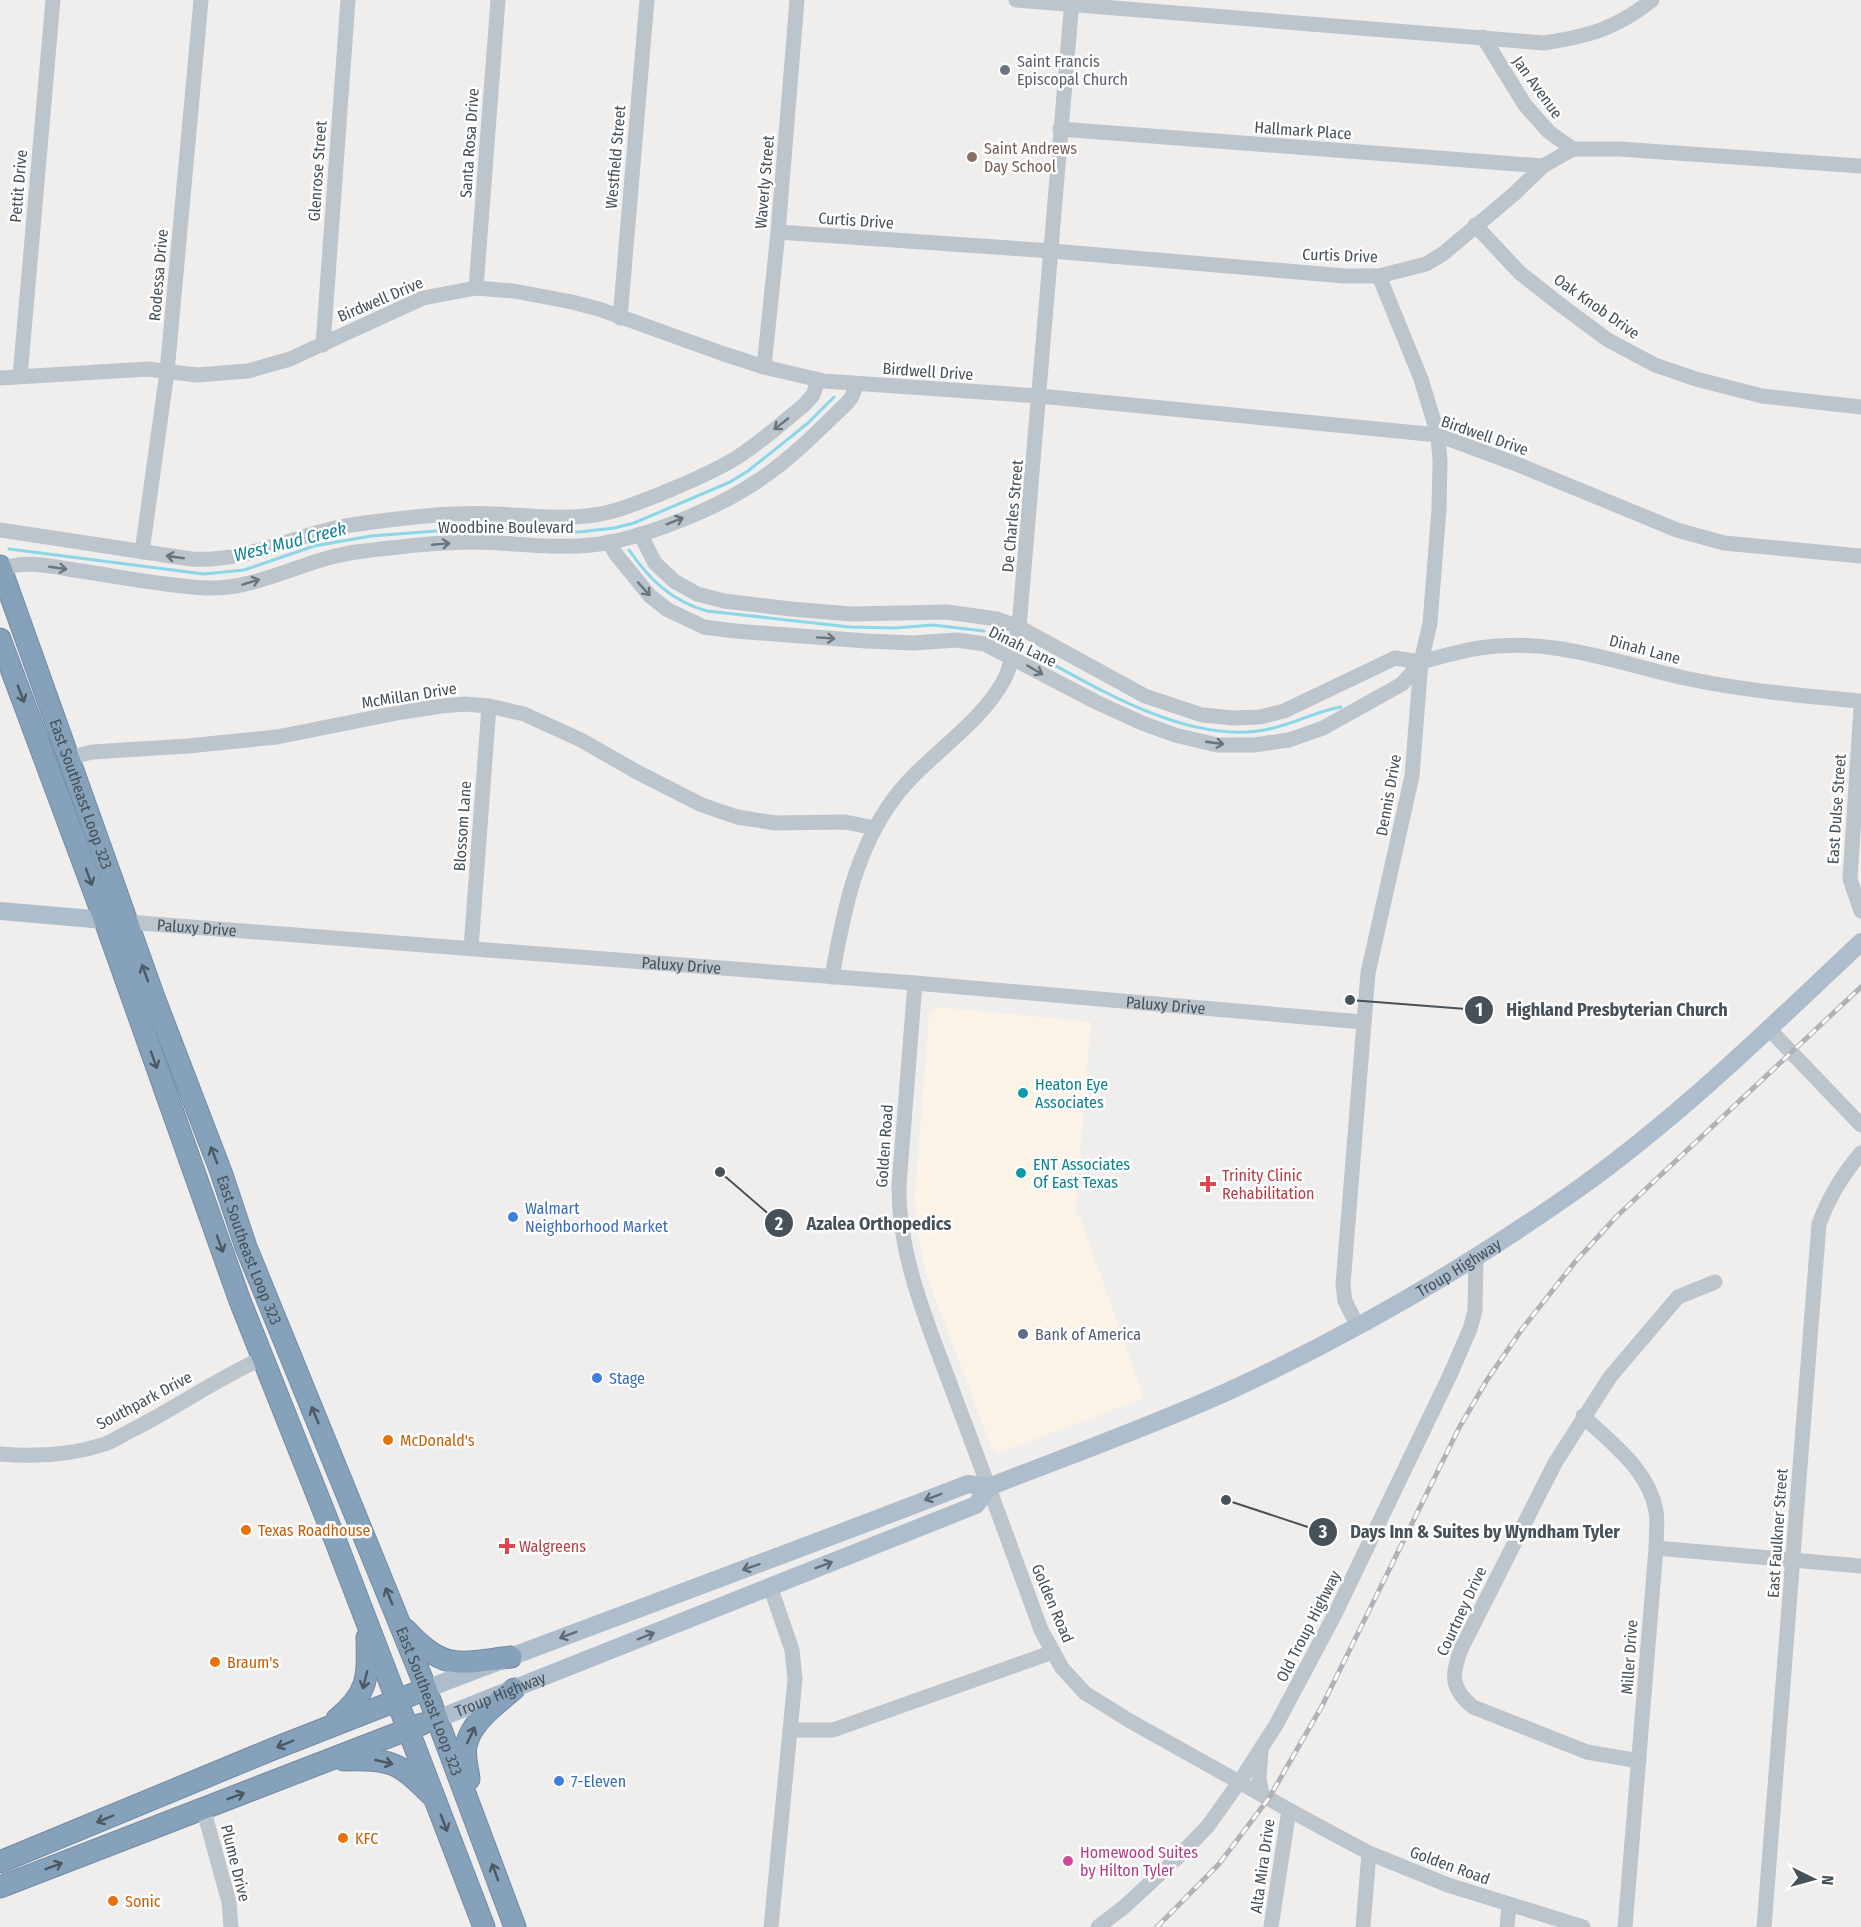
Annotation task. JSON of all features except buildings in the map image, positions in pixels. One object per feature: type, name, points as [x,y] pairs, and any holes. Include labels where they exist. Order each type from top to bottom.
[{"type":"highway","name":"East Southeast Loop 323","points":[[1,568],[127,922],[221,1172],[246,1247],[400,1623],[515,1927]]},
{"type":"highway","name":"East Southeast Loop 323","points":[[0,639],[105,921],[240,1300],[398,1700],[484,1927]]},
{"type":"highway","points":[[325,1728],[346,1712],[365,1687],[368,1673],[367,1622]]},
{"type":"highway","points":[[400,1623],[423,1647],[448,1661],[463,1663],[511,1657]]},
{"type":"highway","name":"Troup Highway","points":[[0,1862],[325,1728],[426,1689]]},
{"type":"highway","points":[[473,1813],[465,1755],[469,1736],[484,1715],[514,1689]]},
{"type":"highway","name":"Troup Highway","points":[[0,1887],[437,1719]]},
{"type":"highway","points":[[326,1761],[376,1759],[391,1763],[409,1773],[435,1799]]},
{"type":"main road","name":"Paluxy Drive","points":[[0,911],[127,922]]},
{"type":"main road","name":"Troup Highway","points":[[426,1689],[968,1484],[989,1487],[1221,1394],[1358,1327],[1476,1257],[1595,1176],[1683,1107],[1861,942]]},
{"type":"main road","name":"Troup Highway","points":[[437,1719],[976,1505],[989,1487]]},
{"type":"street","name":"Pettit Drive","points":[[20,376],[53,0]]},
{"type":"street","name":"Rodessa Drive","points":[[142,552],[167,372],[201,0]]},
{"type":"street","name":"Glenrose Street","points":[[323,345],[348,0]]},
{"type":"street","name":"Santa Rosa Drive","points":[[476,288],[498,0]]},
{"type":"street","name":"Westfield Street","points":[[620,318],[647,0]]},
{"type":"street","name":"Waverly Street","points":[[764,367],[778,232],[797,0]]},
{"type":"street","name":"Jan Avenue","points":[[1016,0],[1072,2],[1544,43],[1570,39],[1610,27],[1631,17],[1653,0]]},
{"type":"street","name":"De Charles Street","points":[[832,977],[845,905],[875,828],[896,797],[983,708],[1005,679],[1019,627],[1072,2]]},
{"type":"street","name":"Jan Avenue","points":[[1483,37],[1525,105],[1549,132],[1573,149]]},
{"type":"street","name":"Hallmark Place","points":[[1060,129],[1543,166]]},
{"type":"street","name":"Curtis Drive","points":[[778,232],[1052,251],[1345,276],[1379,276],[1426,264],[1443,253],[1514,194],[1543,166],[1573,149],[1619,149],[1861,166]]},
{"type":"street","name":"Oak Knob Drive","points":[[1475,225],[1521,273],[1562,306],[1608,340],[1656,365],[1696,379],[1762,396],[1861,407]]},
{"type":"street","name":"Dennis Drive","points":[[1358,1327],[1345,1301],[1343,1285],[1363,1022],[1371,957],[1412,777],[1421,662],[1430,623],[1439,509],[1440,462],[1438,435],[1421,379],[1379,276]]},
{"type":"street","name":"Birdwell Drive","points":[[0,378],[148,369],[197,375],[248,371],[290,359],[423,298],[476,288],[514,291],[572,302],[764,367],[819,380],[856,385],[1039,396],[1438,435],[1519,465],[1677,530],[1724,543],[1861,556]]},
{"type":"street","name":"Woodbine Boulevard","points":[[0,530],[191,559],[216,560],[249,554],[303,536],[357,524],[440,515],[494,514],[566,517],[611,512],[684,484],[738,457],[804,405],[813,395],[819,380]]},
{"type":"street","name":"Woodbine Boulevard","points":[[1,568],[26,563],[175,585],[220,588],[243,585],[355,552],[461,542],[563,546],[609,542],[640,534],[714,505],[758,481],[847,403],[856,385]]},
{"type":"street","name":"Dinah Lane","points":[[640,534],[655,563],[669,576],[696,594],[724,602],[852,614],[947,612],[997,619],[1019,627],[1145,696],[1202,715],[1233,718],[1260,717],[1284,711],[1395,658],[1421,662],[1479,648],[1517,645],[1547,646],[1586,652],[1654,671],[1745,690],[1861,701]]},
{"type":"street","name":"Dinah Lane","points":[[609,542],[615,554],[650,596],[668,610],[704,627],[735,632],[866,641],[913,643],[957,640],[985,644],[1142,723],[1175,735],[1217,745],[1254,745],[1289,740],[1323,728],[1402,684],[1421,662]]},
{"type":"street","name":"McMillan Drive","points":[[69,758],[92,752],[277,737],[441,705],[489,706],[524,714],[548,724],[702,805],[737,817],[775,823],[845,822],[875,828]]},
{"type":"street","name":"Blossom Lane","points":[[471,948],[489,706]]},
{"type":"street","name":"East Dulse Street","points":[[1861,707],[1850,872],[1850,879],[1861,911]]},
{"type":"street","name":"Paluxy Drive","points":[[127,922],[915,983],[1363,1022]]},
{"type":"street","name":"Golden Road","points":[[915,983],[899,1185],[900,1220],[906,1255],[919,1298],[1041,1630],[1062,1668],[1085,1693],[1130,1721],[1369,1853],[1448,1885],[1583,1927]]},
{"type":"street","points":[[1769,1029],[1861,1125]]},
{"type":"street","name":"East Faulkner Street","points":[[1764,1927],[1819,1224],[1830,1195],[1861,1153]]},
{"type":"street","name":"Old Troup Highway","points":[[1098,1927],[1124,1907],[1208,1826],[1276,1725],[1335,1614],[1470,1329],[1474,1311],[1476,1257]]},
{"type":"street","name":"Courtney Drive","points":[[1639,1761],[1587,1752],[1473,1707],[1460,1697],[1455,1684],[1454,1668],[1461,1647],[1555,1463],[1583,1416],[1611,1377],[1678,1297],[1715,1282]]},
{"type":"street","name":"Southpark Drive","points":[[0,1454],[25,1456],[64,1453],[105,1444],[159,1416],[240,1368],[263,1358]]},
{"type":"street","name":"Miller Drive","points":[[1583,1416],[1637,1468],[1651,1494],[1656,1512],[1656,1548],[1625,1927]]},
{"type":"street","points":[[1656,1548],[1861,1566]]},
{"type":"street","points":[[770,1586],[792,1650],[795,1679],[771,1927]]},
{"type":"street","points":[[790,1730],[832,1730],[1053,1652]]},
{"type":"street","points":[[1262,1746],[1259,1768],[1262,1794]]},
{"type":"street","name":"Plume Drive","points":[[203,1808],[229,1902],[231,1927]]},
{"type":"street","name":"Alta Mira Drive","points":[[1271,1927],[1289,1810]]},
{"type":"street","points":[[1363,1927],[1369,1853]]},
{"type":"street","points":[[1507,1927],[1509,1905]]},
{"type":"shaded area","points":[[936,1007],[1091,1022],[1075,1216],[1080,1217],[1144,1398],[997,1453],[991,1446],[926,1273],[917,1231],[915,1196],[929,1015]]},
{"type":"waterway","name":"West Mud Creek","points":[[9,549],[204,574],[244,570],[314,546],[371,536],[476,528],[579,532],[614,528],[634,523],[730,482],[748,471],[808,423],[834,397]]},
{"type":"waterway","points":[[629,550],[662,588],[682,601],[707,611],[850,627],[894,628],[933,625],[984,631]]},
{"type":"waterway","points":[[1036,655],[1142,710],[1201,728],[1230,732],[1258,731],[1279,727],[1341,707]]},
{"type":"railway","points":[[1157,1927],[1219,1864],[1269,1798],[1322,1706],[1459,1428],[1487,1380],[1522,1329],[1575,1262],[1616,1217],[1861,987]]},
{"type":"place","name":"Saint Francis Episcopal Church","points":[[1005,70]]},
{"type":"place","name":"Saint Andrews Day School","points":[[972,157]]},
{"type":"place","name":"Highland Presbyterian Church","points":[[1350,1000]]},
{"type":"place","name":"Heaton Eye Associates","points":[[1023,1093]]},
{"type":"place","name":"Azalea Orthopedics","points":[[720,1172]]},
{"type":"place","name":"ENT Associates Of East Texas","points":[[1021,1173]]},
{"type":"place","name":"Trinity Clinic Rehabilitation","points":[[1208,1184]]},
{"type":"place","name":"Walmart Neighborhood Market","points":[[513,1217]]},
{"type":"place","name":"Bank of America","points":[[1023,1334]]},
{"type":"place","name":"Stage","points":[[597,1378]]},
{"type":"place","name":"McDonald's","points":[[388,1440]]},
{"type":"place","name":"Days Inn & Suites by Wyndham Tyler","points":[[1226,1500]]},
{"type":"place","name":"Texas Roadhouse","points":[[246,1530]]},
{"type":"place","name":"Walgreens","points":[[507,1546]]},
{"type":"place","name":"Braum's","points":[[215,1662]]},
{"type":"place","name":"7-Eleven","points":[[559,1781]]},
{"type":"place","name":"KFC","points":[[343,1838]]},
{"type":"place","name":"Homewood Suites by Hilton Tyler","points":[[1068,1861]]},
{"type":"place","name":"Sonic","points":[[113,1901]]}]
